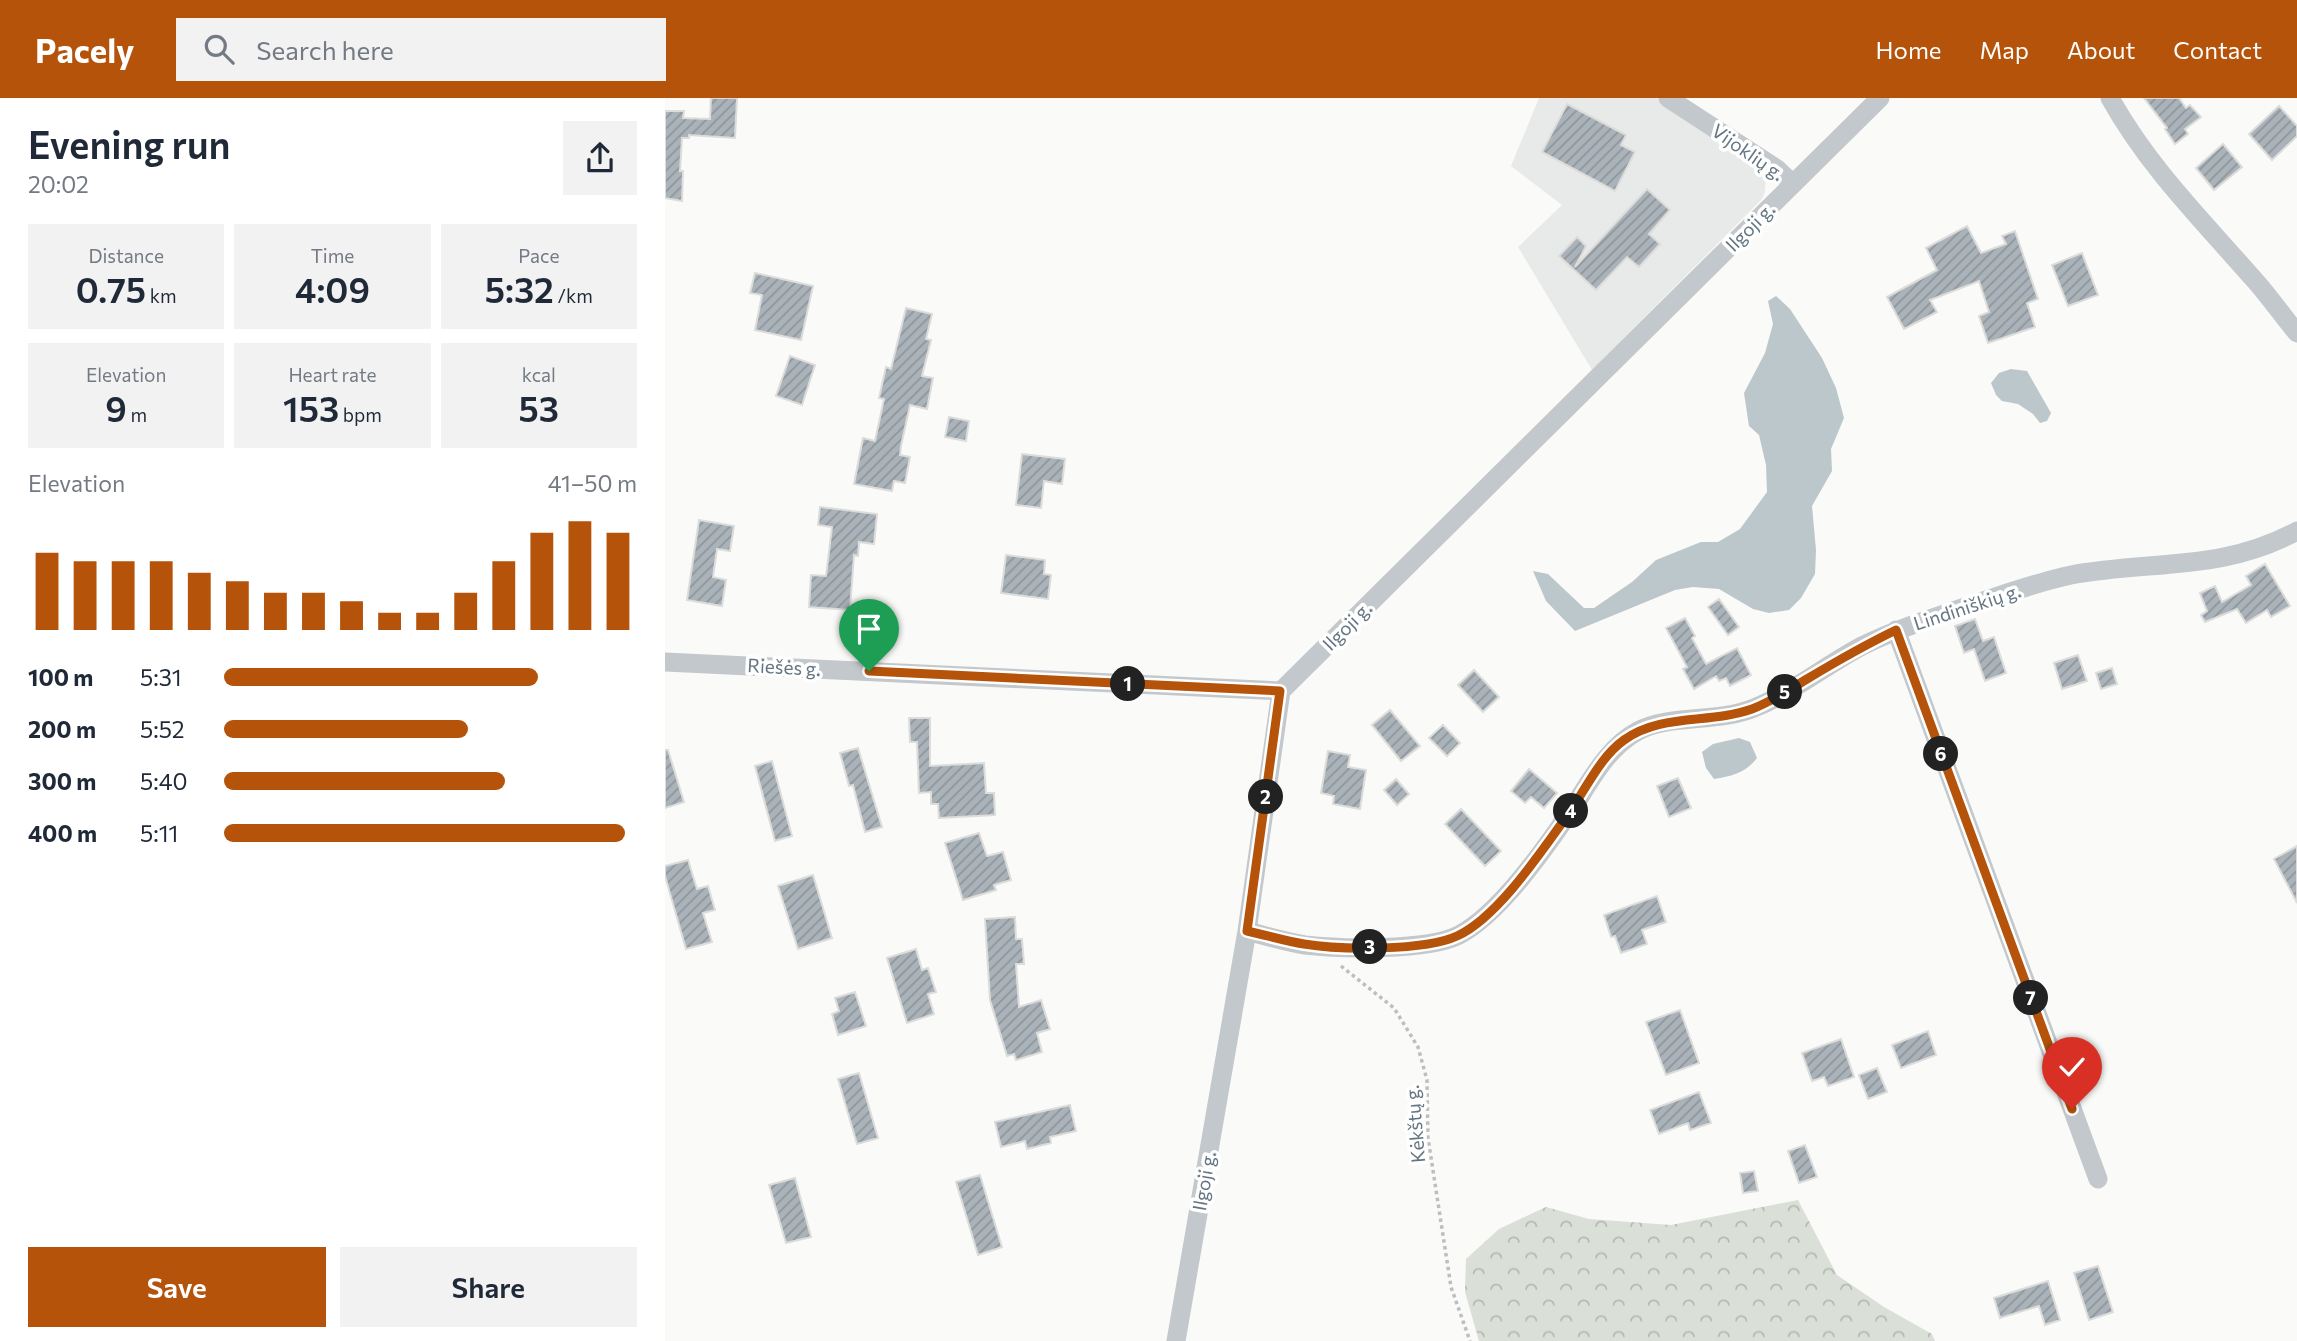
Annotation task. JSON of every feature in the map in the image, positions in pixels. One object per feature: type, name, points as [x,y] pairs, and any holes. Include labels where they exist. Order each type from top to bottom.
[{"type":"street","name":"Vijoklių g.","points":[[1668,98],[1777,169],[1793,184]]},
{"type":"street","name":"Ilgoji g.","points":[[1176,1341],[1247,931],[1280,691],[1880,98]]},
{"type":"street","points":[[2110,98],[2146,155],[2180,199],[2252,277],[2297,333]]},
{"type":"street","name":"Lindiniškių g.","points":[[1247,931],[1305,944],[1375,948],[1432,944],[1458,936],[1482,919],[1511,889],[1567,816],[1605,759],[1622,741],[1639,730],[1655,724],[1702,719],[1753,709],[1860,647],[1896,630],[2070,576],[2225,558],[2259,549],[2297,531]]},
{"type":"street","points":[[1896,630],[2098,1179]]},
{"type":"street","name":"Riešės g.","points":[[665,662],[1280,691]]},
{"type":"path","name":"Kėkštų g.","points":[[1340,965],[1394,1008],[1417,1047],[1427,1080],[1429,1138],[1451,1287],[1470,1341]]},
{"type":"shaded area","points":[[1539,98],[1656,98],[1761,167],[1766,175],[1762,199],[1592,370],[1518,247],[1562,205],[1511,166]]},
{"type":"shaded area","points":[[1776,296],[1790,309],[1822,358],[1836,388],[1844,418],[1831,449],[1832,471],[1812,506],[1815,574],[1801,598],[1789,610],[1769,613],[1753,609],[1719,589],[1693,587],[1675,590],[1575,631],[1546,601],[1533,571],[1548,574],[1584,608],[1594,608],[1632,582],[1656,560],[1701,542],[1718,542],[1740,529],[1767,492],[1766,465],[1759,435],[1749,426],[1744,393],[1765,353],[1773,324],[1768,301]]},
{"type":"shaded area","points":[[2011,369],[2027,371],[2051,413],[2047,421],[2040,423],[2033,414],[2018,404],[2002,401],[1996,395],[1991,383],[1999,373]]},
{"type":"shaded area","points":[[1739,738],[1750,742],[1757,758],[1738,773],[1714,779],[1706,768],[1702,752],[1713,744]]},
{"type":"green space","points":[[1798,1200],[1837,1275],[1884,1307],[1932,1334],[1935,1341],[1479,1341],[1465,1292],[1466,1259],[1499,1229],[1546,1207],[1589,1219],[1671,1225]]},
{"type":"building","points":[[711,98],[737,98],[735,138],[689,135],[689,138],[682,138],[682,201],[665,198],[665,111],[684,111],[683,118],[710,119]]},
{"type":"building","points":[[2144,98],[2179,98],[2186,108],[2190,105],[2201,117],[2185,129],[2188,134],[2175,144],[2165,129],[2167,128]]},
{"type":"building","points":[[1567,104],[1626,135],[1621,145],[1635,152],[1615,191],[1542,152]]},
{"type":"building","points":[[2279,106],[2297,126],[2297,136],[2272,160],[2249,134]]},
{"type":"building","points":[[2223,144],[2242,167],[2214,190],[2196,168]]},
{"type":"building","points":[[1647,189],[1670,210],[1649,234],[1660,244],[1639,267],[1627,257],[1596,290],[1559,256],[1577,237],[1586,246],[1575,267]]},
{"type":"building","points":[[1967,226],[1981,253],[2006,244],[2002,236],[2015,231],[2038,299],[2027,303],[2035,327],[1988,343],[1979,316],[1989,312],[1979,281],[1930,300],[1937,312],[1904,329],[1887,297],[1937,270],[1926,248]]},
{"type":"building","points":[[2082,253],[2098,295],[2068,306],[2052,265]]},
{"type":"building","points":[[755,273],[813,286],[801,340],[755,330],[762,295],[750,293]]},
{"type":"building","points":[[906,308],[932,314],[926,339],[931,340],[922,376],[933,378],[927,409],[910,405],[900,455],[910,457],[905,483],[894,481],[892,491],[854,484],[863,438],[875,441],[884,399],[879,398],[886,367],[891,369]]},
{"type":"building","points":[[790,356],[815,365],[802,405],[776,396]]},
{"type":"building","points":[[949,417],[969,421],[966,441],[945,437]]},
{"type":"building","points":[[1022,454],[1065,459],[1062,484],[1044,481],[1041,508],[1016,505]]},
{"type":"building","points":[[820,507],[877,514],[874,544],[859,542],[858,556],[854,555],[850,610],[809,607],[811,575],[826,576],[832,527],[818,525]]},
{"type":"building","points":[[699,520],[734,526],[730,551],[717,549],[713,577],[726,580],[722,606],[687,600]]},
{"type":"building","points":[[1006,555],[1045,560],[1044,574],[1051,575],[1048,599],[1001,593]]},
{"type":"building","points":[[2265,564],[2290,606],[2271,617],[2267,610],[2246,623],[2237,609],[2205,622],[2201,615],[2207,611],[2200,593],[2215,586],[2222,602],[2251,585],[2246,576]]},
{"type":"building","points":[[1719,599],[1739,627],[1728,635],[1708,607]]},
{"type":"building","points":[[1685,618],[1706,664],[1737,648],[1751,675],[1730,686],[1726,678],[1719,681],[1716,676],[1694,689],[1683,669],[1687,667],[1666,628]]},
{"type":"building","points":[[1975,619],[1983,641],[1994,637],[2006,673],[1985,681],[1974,649],[1964,653],[1955,626]]},
{"type":"building","points":[[2078,655],[2087,681],[2062,689],[2054,663]]},
{"type":"building","points":[[2112,668],[2117,684],[2101,689],[2096,673]]},
{"type":"building","points":[[1474,670],[1499,697],[1483,712],[1458,685]]},
{"type":"building","points":[[1390,710],[1420,746],[1401,761],[1372,725]]},
{"type":"building","points":[[909,718],[930,718],[930,766],[984,763],[986,793],[994,793],[995,815],[939,818],[938,804],[931,804],[931,792],[919,793],[917,742],[910,742]]},
{"type":"building","points":[[1443,725],[1460,743],[1447,756],[1429,738]]},
{"type":"building","points":[[858,748],[882,827],[865,832],[853,785],[849,786],[840,753]]},
{"type":"building","points":[[665,750],[668,750],[684,802],[665,808]]},
{"type":"building","points":[[1328,751],[1350,755],[1348,767],[1366,770],[1360,809],[1333,804],[1334,796],[1321,793]]},
{"type":"building","points":[[772,761],[792,836],[775,841],[755,766]]},
{"type":"building","points":[[1529,769],[1557,793],[1544,808],[1531,797],[1525,803],[1511,791]]},
{"type":"building","points":[[1678,778],[1691,808],[1669,817],[1657,786]]},
{"type":"building","points":[[1396,779],[1409,794],[1397,805],[1384,790]]},
{"type":"building","points":[[1461,809],[1501,851],[1485,866],[1445,824]]},
{"type":"building","points":[[979,833],[987,856],[1003,852],[1011,880],[994,885],[996,890],[963,900],[945,843]]},
{"type":"building","points":[[2297,846],[2297,903],[2274,859]]},
{"type":"building","points":[[688,860],[697,889],[708,886],[715,910],[703,913],[712,942],[686,949],[665,876],[665,866]]},
{"type":"building","points":[[813,875],[832,938],[798,949],[778,886]]},
{"type":"building","points":[[1657,896],[1666,922],[1642,930],[1647,944],[1621,953],[1615,936],[1611,937],[1604,915]]},
{"type":"building","points":[[1015,917],[1016,939],[1022,939],[1024,964],[1016,964],[1019,1007],[1041,1000],[1050,1029],[1037,1033],[1042,1052],[1016,1060],[1014,1054],[1007,1056],[990,1000],[985,919]]},
{"type":"building","points":[[916,949],[922,970],[928,968],[936,992],[928,994],[934,1014],[907,1023],[887,958]]},
{"type":"building","points":[[855,992],[866,1026],[838,1035],[832,1014],[839,1011],[835,998]]},
{"type":"building","points":[[1680,1010],[1699,1063],[1666,1075],[1646,1022]]},
{"type":"building","points":[[1928,1031],[1936,1055],[1901,1068],[1892,1045]]},
{"type":"building","points":[[1841,1039],[1854,1077],[1828,1086],[1824,1077],[1812,1081],[1802,1053]]},
{"type":"building","points":[[1877,1068],[1887,1092],[1868,1099],[1859,1075]]},
{"type":"building","points":[[859,1073],[878,1138],[857,1144],[838,1079]]},
{"type":"building","points":[[1699,1092],[1711,1123],[1690,1130],[1688,1123],[1659,1134],[1650,1110]]},
{"type":"building","points":[[1070,1105],[1076,1131],[1050,1137],[1051,1143],[1027,1149],[1025,1141],[1001,1147],[995,1122]]},
{"type":"building","points":[[1805,1145],[1817,1177],[1799,1183],[1788,1151]]},
{"type":"building","points":[[1754,1171],[1758,1191],[1743,1193],[1740,1173]]},
{"type":"building","points":[[980,1175],[1002,1247],[978,1255],[956,1182]]},
{"type":"building","points":[[795,1178],[811,1237],[786,1243],[769,1185]]},
{"type":"building","points":[[2098,1266],[2113,1312],[2089,1320],[2074,1273]]},
{"type":"building","points":[[2048,1281],[2060,1320],[2045,1325],[2039,1306],[2000,1318],[1994,1298]]},
{"type":"route","points":[[869,671],[1280,691],[1247,931],[1305,944],[1375,948],[1432,944],[1458,936],[1482,919],[1511,889],[1567,816],[1605,759],[1622,741],[1639,730],[1655,724],[1702,719],[1753,709],[1860,647],[1896,630],[2072,1109]]}]
